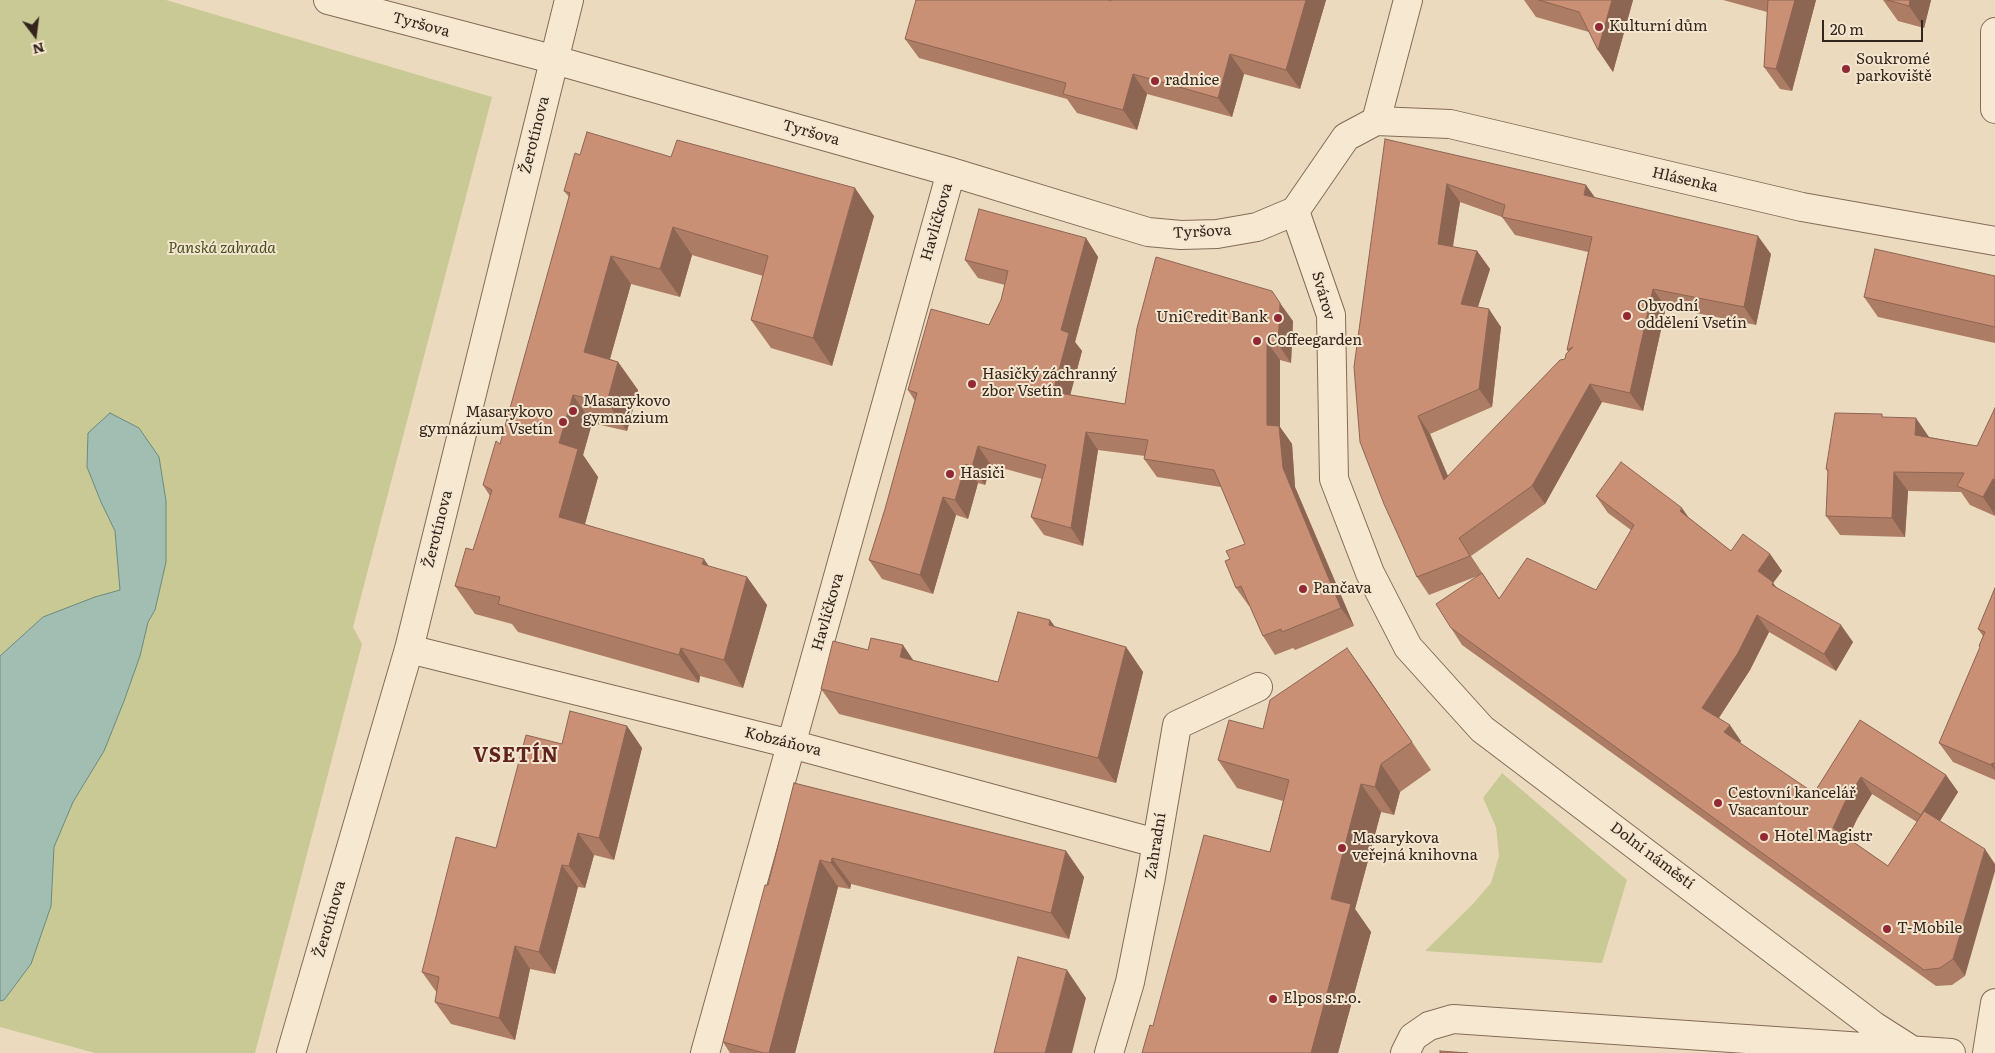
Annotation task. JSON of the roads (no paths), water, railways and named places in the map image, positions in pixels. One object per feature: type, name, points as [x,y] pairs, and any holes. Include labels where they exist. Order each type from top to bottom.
[{"type":"street","name":"Tyršova","points":[[328,0],[554,60],[951,172],[1148,232],[1181,235],[1217,234],[1257,226],[1295,211]]},
{"type":"street","name":"Žerotínova","points":[[291,1053],[409,649],[569,0]]},
{"type":"street","points":[[1295,211],[1346,137],[1376,121],[1408,0]]},
{"type":"street","points":[[1995,32],[1995,109]]},
{"type":"street","name":"Hlásenka","points":[[1376,121],[1450,124],[1802,208],[1995,241]]},
{"type":"street","name":"Havlíčkova","points":[[705,1053],[951,172]]},
{"type":"street","name":"Svárov","points":[[1295,211],[1332,315],[1334,479],[1370,573],[1408,647]]},
{"type":"street","name":"Dolní náměstí","points":[[1408,647],[1482,729],[1874,1026],[1910,1049]]},
{"type":"street","name":"Kobzáňova","points":[[409,649],[791,744],[1156,843]]},
{"type":"street","name":"Zahradní","points":[[1109,1053],[1130,982],[1176,725],[1258,687]]},
{"type":"street","points":[[1987,1053],[1995,1003]]},
{"type":"street","name":"Dolní náměstí","points":[[1405,1053],[1413,1036],[1429,1026],[1453,1019],[1952,1053]]},
{"type":"place","name":"Kulturní dům","points":[[1599,27]]},
{"type":"place","name":"Soukromé parkoviště","points":[[1846,69]]},
{"type":"place","name":"radnice","points":[[1155,81]]},
{"type":"place","name":"Obvodní oddělení Vsetín","points":[[1627,316]]},
{"type":"place","name":"UniCredit Bank","points":[[1278,318]]},
{"type":"place","name":"Coffeegarden","points":[[1257,341]]},
{"type":"place","name":"Hasičký záchranný zbor Vsetín","points":[[972,384]]},
{"type":"place","name":"Masarykovo gymnázium","points":[[573,411]]},
{"type":"place","name":"Masarykovo gymnázium Vsetín","points":[[563,422]]},
{"type":"place","name":"Hasiči","points":[[950,474]]},
{"type":"place","name":"Pančava","points":[[1303,589]]},
{"type":"place","name":"Cestovní kancelář Vsacantour","points":[[1718,803]]},
{"type":"place","name":"Hotel Magistr","points":[[1764,837]]},
{"type":"place","name":"Masarykova veřejná knihovna","points":[[1342,848]]},
{"type":"place","name":"T-Mobile","points":[[1887,929]]},
{"type":"place","name":"Elpos s.r.o.","points":[[1273,999]]},
{"type":"district","name":"VSETÍN","points":[[516,756]]},
{"type":"park label","name":"Panská zahrada","points":[[222,249]]}]
